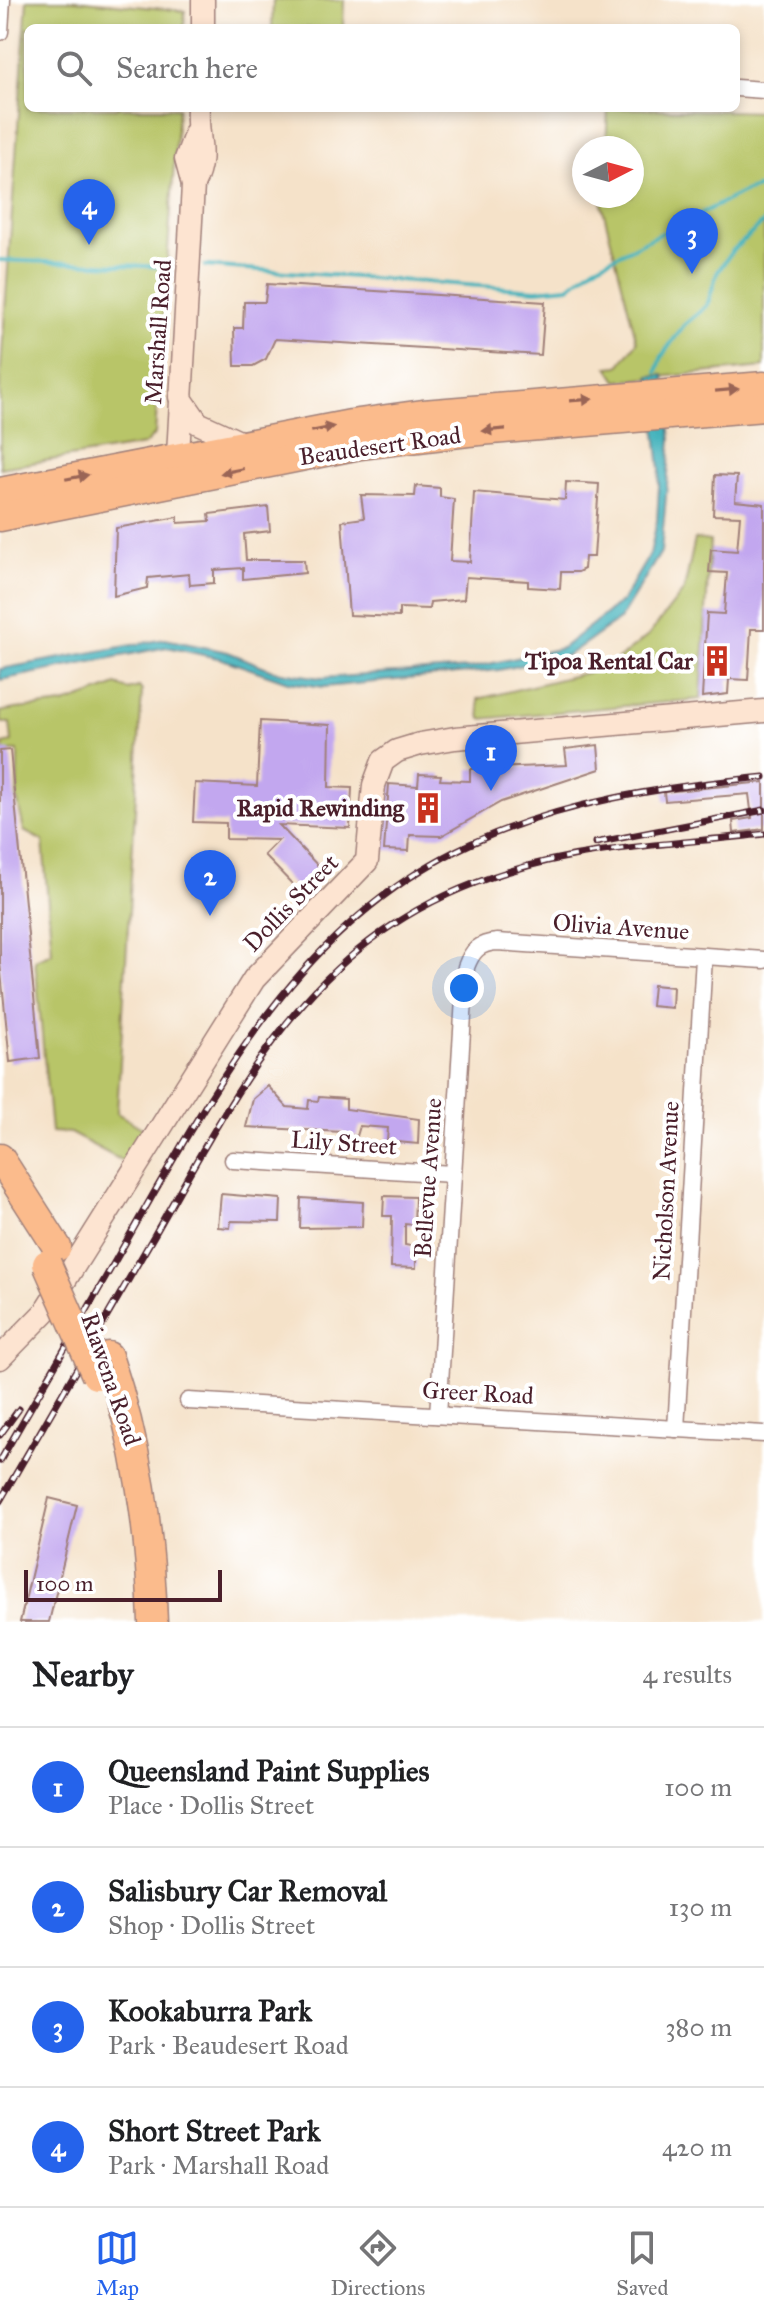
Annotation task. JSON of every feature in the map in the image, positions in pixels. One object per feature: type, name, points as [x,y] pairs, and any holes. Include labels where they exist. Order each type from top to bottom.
[{"type":"highway","name":"Beaudesert Road","points":[[690,403],[764,386]]},
{"type":"highway","name":"Beaudesert Road","points":[[0,517],[177,470],[246,445],[423,414],[627,408],[690,403],[764,407]]},
{"type":"highway","name":"Beaudesert Road","points":[[0,492],[627,408]]},
{"type":"highway","name":"Riawena Road","points":[[0,1158],[52,1255],[127,1417],[142,1483],[153,1622]]},
{"type":"highway","name":"Riawena Road","points":[[0,1189],[52,1255]]},
{"type":"highway","name":"Riawena Road","points":[[102,1365],[125,1485],[135,1560],[137,1622]]},
{"type":"street","points":[[0,32],[2,0]]},
{"type":"street","points":[[203,0],[203,24]]},
{"type":"street","points":[[740,88],[764,90]]},
{"type":"street","name":"Marshall Road","points":[[177,470],[193,185],[186,159],[196,132],[198,112]]},
{"type":"street","points":[[180,397],[198,423],[246,445]]},
{"type":"street","name":"Dollis Street","points":[[0,1358],[45,1312],[96,1236],[254,979],[367,861],[376,773],[388,757],[420,744],[455,738],[764,711]]},
{"type":"street","name":"Olivia Avenue","points":[[477,948],[497,942],[764,960]]},
{"type":"street","name":"Bellevue Avenue","points":[[438,1415],[466,967],[477,948]]},
{"type":"street","name":"Nicholson Avenue","points":[[676,1429],[704,957]]},
{"type":"street","name":"Lily Street","points":[[233,1160],[452,1174]]},
{"type":"street","name":"Greer Road","points":[[188,1401],[764,1434]]},
{"type":"green space","points":[[27,0],[74,0],[185,11],[184,24],[25,24]]},
{"type":"green space","points":[[273,0],[344,0],[343,24],[272,24]]},
{"type":"green space","points":[[24,42],[24,112],[178,112],[155,434],[144,445],[0,468],[0,382]]},
{"type":"green space","points":[[608,112],[764,112],[764,367],[617,381],[608,367],[619,366],[637,342],[603,208],[644,208],[644,136],[607,136]]},
{"type":"green space","points":[[695,539],[710,541],[701,699],[481,719],[478,699],[606,668],[648,636],[684,590]]},
{"type":"green space","points":[[117,685],[128,690],[139,687],[142,691],[117,1113],[145,1130],[126,1163],[70,1133],[51,1132],[35,960],[52,953],[43,841],[24,831],[17,798],[18,751],[4,751],[3,744],[12,742],[10,723],[2,723],[0,712],[63,704]]},
{"type":"water","points":[[664,375],[671,440],[661,552],[620,619],[568,655],[499,670],[324,687],[288,682],[222,659],[167,647],[0,680],[0,669],[165,639],[228,652],[275,671],[321,678],[470,668],[562,648],[622,601],[650,554],[657,521],[660,469],[650,376]]},
{"type":"building","points":[[267,284],[545,302],[541,355],[275,339],[266,359],[253,366],[235,366],[234,328],[243,328],[244,302],[265,302]]},
{"type":"building","points":[[715,475],[737,476],[735,501],[764,504],[764,629],[751,629],[748,680],[729,679],[728,694],[702,697],[707,613],[724,614],[727,573],[709,572],[711,549],[737,551],[740,516],[713,515]]},
{"type":"building","points":[[566,482],[599,484],[594,557],[585,557],[584,569],[578,572],[561,572],[560,589],[528,587],[528,581],[466,577],[464,599],[430,602],[429,609],[399,608],[399,617],[349,615],[342,521],[364,518],[361,495],[415,496],[416,486],[440,488],[440,497],[454,499],[450,561],[470,562],[474,492],[565,500]]},
{"type":"building","points":[[268,507],[270,531],[244,534],[246,560],[304,560],[305,573],[243,579],[243,568],[214,570],[214,583],[190,585],[189,574],[148,578],[147,588],[114,596],[116,528],[178,517],[178,523],[210,521],[209,514]]},
{"type":"building","points":[[260,721],[330,725],[329,787],[352,788],[350,828],[279,825],[322,870],[300,892],[264,855],[279,840],[226,839],[226,823],[193,822],[195,783],[257,786]]},
{"type":"building","points":[[598,745],[600,769],[501,802],[441,836],[410,835],[409,851],[384,850],[389,784],[418,786],[419,774],[441,775],[440,780],[470,781],[470,769],[567,765],[565,749]]},
{"type":"building","points":[[10,750],[40,1058],[10,1062],[0,962],[0,751]]},
{"type":"building","points":[[764,782],[764,829],[734,833],[733,821],[752,818],[749,794],[665,801],[664,792]]},
{"type":"building","points":[[653,985],[673,987],[672,1008],[651,1006]]},
{"type":"building","points":[[268,1086],[287,1107],[308,1109],[309,1100],[318,1101],[319,1097],[346,1099],[346,1109],[419,1119],[418,1144],[387,1141],[388,1128],[360,1126],[357,1136],[344,1135],[343,1132],[246,1127],[253,1099]]},
{"type":"building","points":[[221,1194],[281,1199],[280,1222],[231,1221],[230,1228],[218,1227]]},
{"type":"building","points":[[384,1196],[415,1197],[414,1225],[405,1224],[405,1245],[411,1246],[411,1255],[416,1256],[416,1268],[391,1267],[392,1216],[383,1216]]},
{"type":"building","points":[[301,1198],[363,1202],[362,1227],[300,1228]]},
{"type":"building","points":[[49,1498],[77,1505],[49,1622],[20,1622]]},
{"type":"waterway","points":[[205,266],[536,290],[569,287],[594,267],[744,192],[764,186]]},
{"type":"waterway","points":[[657,372],[662,356],[684,325],[707,306],[717,273],[732,251],[764,222]]},
{"type":"waterway","points":[[0,260],[168,267]]},
{"type":"railway","points":[[0,1461],[171,1163],[238,1055],[275,1004],[316,957],[361,913],[412,876],[470,844],[506,829],[614,798],[764,777]]},
{"type":"railway","points":[[595,843],[764,810]]},
{"type":"railway","points":[[0,1501],[256,1064],[294,1015],[336,970],[384,931],[441,898],[507,872],[602,851],[764,834]]},
{"type":"railway","points":[[0,1435],[19,1409]]},
{"type":"place","name":"Short Street Park","points":[[89,245]]},
{"type":"place","name":"Kookaburra Park","points":[[692,274]]},
{"type":"place","name":"Tipoa Rental Car","points":[[717,661]]},
{"type":"place","name":"Queensland Paint Supplies","points":[[491,791]]},
{"type":"place","name":"Rapid Rewinding","points":[[428,808]]},
{"type":"place","name":"Salisbury Car Removal","points":[[210,916]]}]
